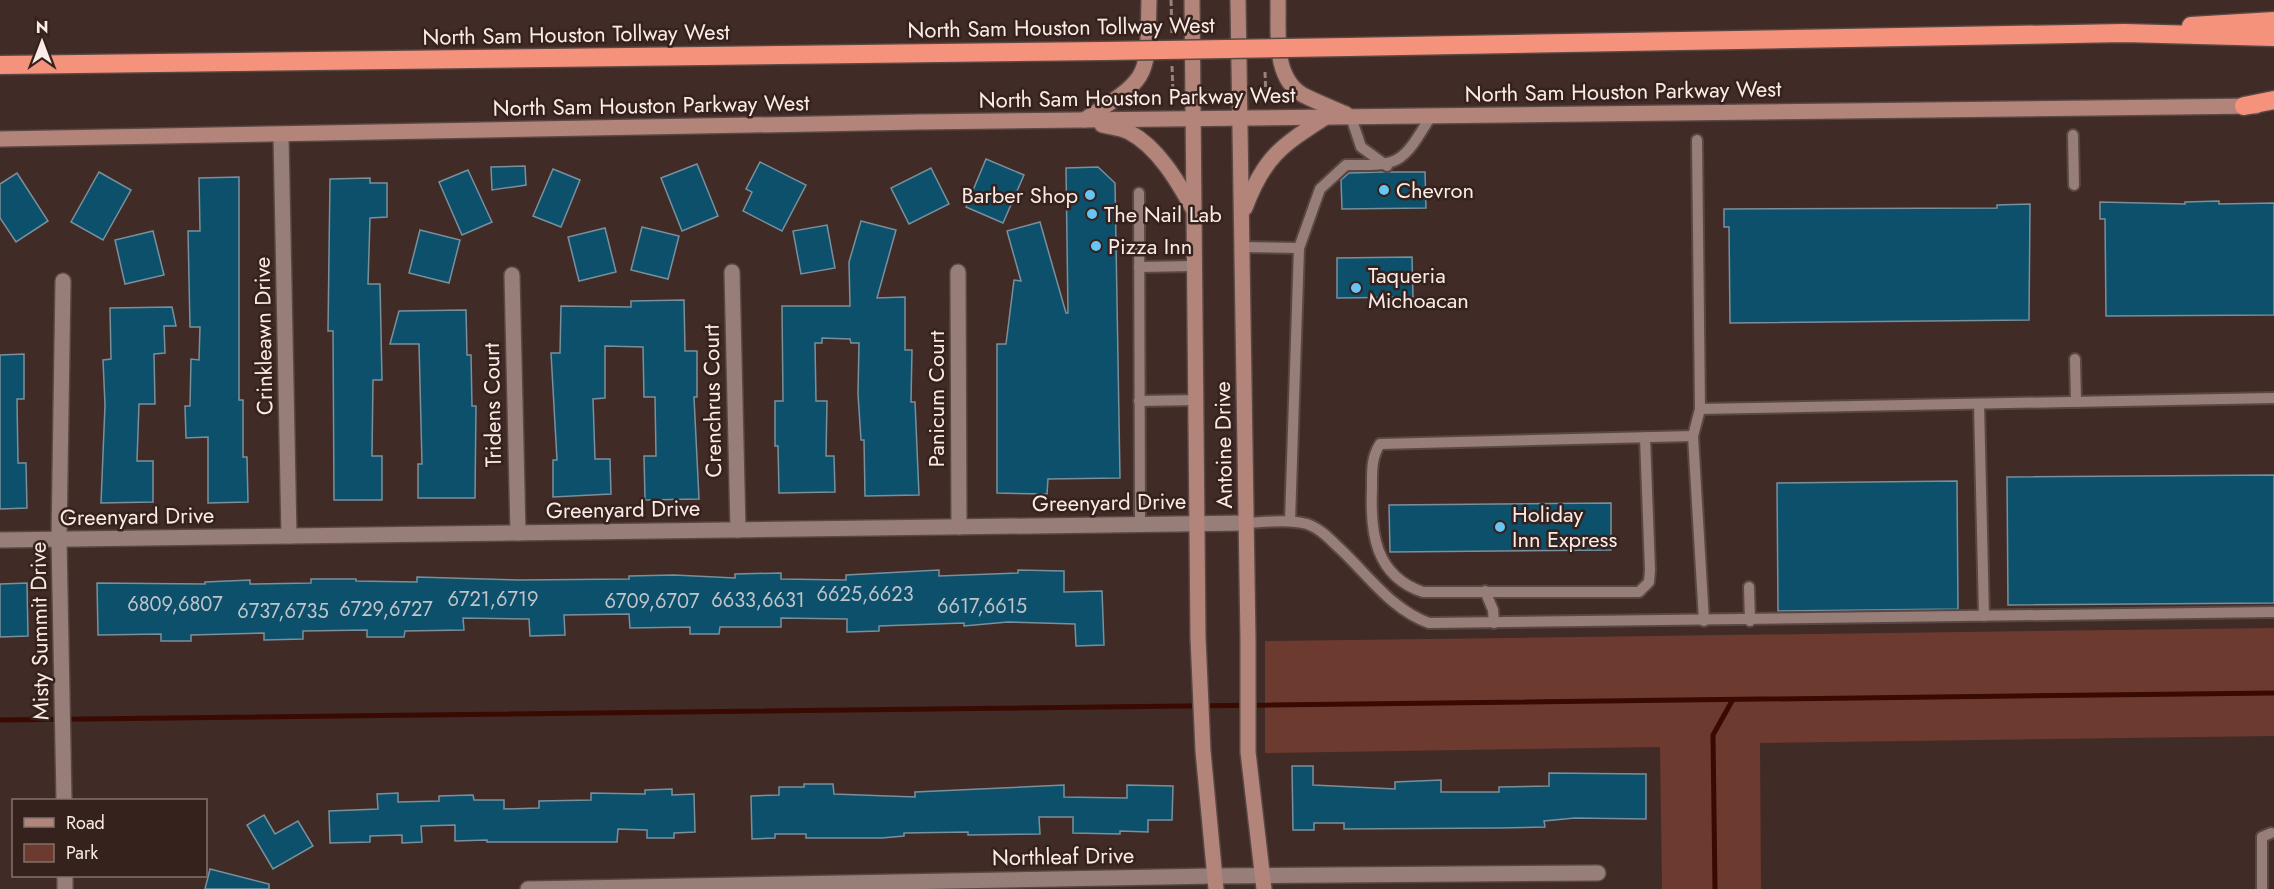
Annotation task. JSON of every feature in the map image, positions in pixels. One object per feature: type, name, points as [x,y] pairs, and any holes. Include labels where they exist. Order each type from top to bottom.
[{"type":"highway","name":"North Sam Houston Tollway West","points":[[2124,33],[2227,22],[2274,21]]},
{"type":"highway","name":"North Sam Houston Tollway West","points":[[0,65],[1103,51],[2124,33],[2274,37]]},
{"type":"highway","points":[[2244,106],[2274,100]]},
{"type":"main road","points":[[1084,120],[1129,91],[1141,78],[1147,63],[1149,0]]},
{"type":"main road","name":"Antoine Drive","points":[[1192,0],[1198,638],[1203,751],[1215,882]]},
{"type":"main road","name":"Antoine Drive","points":[[1238,0],[1247,523],[1248,752],[1264,883]]},
{"type":"main road","points":[[1278,0],[1280,60],[1291,84],[1302,94],[1351,117]]},
{"type":"main road","name":"North Sam Houston Parkway West","points":[[0,139],[1193,118],[2274,106]]},
{"type":"main road","points":[[1242,217],[1254,183],[1269,159],[1294,138],[1327,117]]},
{"type":"main road","points":[[1084,120],[1129,132],[1149,149],[1183,190],[1194,210]]},
{"type":"street","name":"Crinkleawn Drive","points":[[281,135],[289,536]]},
{"type":"street","name":"Crenchrus Court","points":[[732,272],[738,530]]},
{"type":"street","name":"Panicum Court","points":[[957,272],[959,527]]},
{"type":"street","name":"Tridens Court","points":[[512,275],[518,533]]},
{"type":"street","name":"Misty Summit Drive","points":[[63,281],[60,539],[64,799]]},
{"type":"street","name":"Greenyard Drive","points":[[0,540],[1247,523]]},
{"type":"street","name":"Northleaf Drive","points":[[528,889],[1264,883],[1598,873]]},
{"type":"lane","points":[[1290,521],[1299,248],[1320,189],[1346,165],[1387,166],[1410,150],[1431,116]]},
{"type":"lane","points":[[1351,117],[1361,147],[1387,166]]},
{"type":"lane","points":[[2073,135],[2074,185]]},
{"type":"lane","points":[[1697,140],[1700,408],[1693,436],[1704,621]]},
{"type":"lane","points":[[1138,193],[1140,524]]},
{"type":"lane","points":[[1243,247],[1299,248]]},
{"type":"lane","points":[[1139,267],[1194,266]]},
{"type":"lane","points":[[2075,359],[2076,402]]},
{"type":"lane","points":[[1700,408],[2274,399]]},
{"type":"lane","points":[[1139,401],[1196,400]]},
{"type":"lane","points":[[1979,404],[1984,616]]},
{"type":"lane","points":[[1645,437],[1650,570],[1649,582],[1639,592],[1443,593],[1414,588],[1397,577],[1374,542],[1371,523],[1373,454],[1380,444],[1645,437],[1693,436]]},
{"type":"lane","points":[[1247,523],[1290,521],[1309,525],[1325,534],[1388,598],[1415,618],[1429,624],[2274,612]]},
{"type":"lane","points":[[1749,586],[1750,621]]},
{"type":"lane","points":[[1485,591],[1493,609],[1494,624]]},
{"type":"lane","points":[[2262,889],[2262,837],[2271,833]]},
{"type":"green space","points":[[2274,628],[2274,736],[1760,743],[1761,889],[1662,889],[1660,747],[1265,753],[1265,641]]},
{"type":"building","points":[[986,159],[1024,175],[1003,223],[966,207]]},
{"type":"building","points":[[760,162],[806,185],[782,231],[743,211],[752,192],[746,189]]},
{"type":"building","points":[[697,164],[718,216],[682,231],[661,178]]},
{"type":"building","points":[[525,166],[526,185],[492,190],[491,167]]},
{"type":"building","points":[[1098,167],[1115,183],[1120,478],[1048,479],[1047,494],[997,493],[997,344],[1006,344],[1014,280],[1021,281],[1007,231],[1040,222],[1066,313],[1068,313],[1066,168]]},
{"type":"building","points":[[931,168],[949,204],[909,224],[891,188]]},
{"type":"building","points":[[553,169],[580,180],[561,227],[533,216]]},
{"type":"building","points":[[468,170],[492,222],[462,235],[439,182]]},
{"type":"building","points":[[99,172],[131,190],[103,240],[71,222]]},
{"type":"building","name":"Chevron","points":[[1425,172],[1426,208],[1342,209],[1341,180],[1349,173]]},
{"type":"building","points":[[17,173],[48,221],[16,242],[0,218],[0,184]]},
{"type":"building","points":[[239,177],[239,400],[243,400],[243,457],[247,457],[248,502],[208,503],[208,437],[186,438],[185,406],[190,406],[191,359],[199,360],[200,327],[190,327],[188,231],[200,231],[199,178]]},
{"type":"building","points":[[370,178],[370,183],[387,183],[387,217],[370,218],[368,284],[380,284],[382,380],[373,380],[372,456],[382,456],[382,500],[334,500],[333,331],[328,331],[330,179]]},
{"type":"building","points":[[2219,201],[2219,204],[2274,203],[2274,315],[2106,316],[2105,219],[2100,219],[2100,202],[2185,204],[2185,202]]},
{"type":"building","points":[[2030,204],[2029,320],[1730,323],[1729,227],[1724,227],[1724,209],[1997,208],[1997,205]]},
{"type":"building","points":[[861,221],[896,230],[877,298],[905,297],[905,350],[912,350],[911,402],[915,402],[919,495],[865,496],[864,440],[861,440],[858,394],[859,343],[851,343],[850,339],[822,338],[822,343],[815,343],[816,401],[827,401],[826,456],[834,456],[835,492],[779,493],[778,446],[775,446],[775,401],[783,401],[782,306],[850,306],[849,262]]},
{"type":"building","points":[[827,225],[835,268],[801,274],[793,231]]},
{"type":"building","points":[[642,227],[679,236],[668,279],[631,270]]},
{"type":"building","points":[[605,228],[616,272],[579,281],[568,237]]},
{"type":"building","points":[[420,230],[460,240],[449,283],[409,273]]},
{"type":"building","points":[[153,231],[164,275],[125,284],[115,240]]},
{"type":"building","points":[[1412,257],[1413,297],[1337,298],[1337,258]]},
{"type":"building","points":[[684,300],[685,351],[697,351],[697,397],[694,397],[699,499],[645,500],[644,456],[656,456],[655,397],[644,397],[643,347],[605,346],[605,398],[593,399],[595,459],[610,459],[611,494],[553,497],[553,460],[557,460],[551,353],[560,353],[561,306],[631,307],[631,301]]},
{"type":"building","points":[[172,307],[176,326],[164,326],[165,353],[154,354],[155,404],[139,404],[137,461],[153,461],[153,502],[101,503],[105,405],[103,360],[111,359],[110,308]]},
{"type":"building","points":[[466,310],[467,355],[471,355],[472,406],[476,406],[475,498],[418,498],[418,464],[422,464],[419,344],[390,344],[399,311]]},
{"type":"building","points":[[24,354],[24,399],[17,399],[18,463],[26,463],[27,508],[0,509],[0,355]]},
{"type":"building","points":[[2274,475],[2274,603],[2008,605],[2007,477]]},
{"type":"building","points":[[1957,481],[1958,609],[1778,611],[1777,483]]},
{"type":"building","name":"Holiday Inn Express","points":[[1611,503],[1611,550],[1390,552],[1389,505]]},
{"type":"building","points":[[939,570],[939,576],[1018,573],[1018,570],[1064,571],[1064,592],[1102,591],[1104,645],[1076,646],[1075,624],[1008,622],[964,626],[964,623],[879,626],[879,631],[847,632],[847,619],[781,618],[781,627],[720,627],[719,634],[690,634],[690,627],[630,628],[629,614],[564,615],[565,635],[530,636],[529,619],[463,618],[464,630],[405,631],[404,637],[367,637],[367,630],[303,631],[303,639],[264,640],[264,633],[191,635],[191,641],[161,641],[161,634],[98,635],[97,583],[205,584],[205,582],[250,580],[250,584],[311,583],[311,579],[417,582],[417,577],[520,580],[629,579],[629,576],[674,575],[735,578],[735,574],[781,573],[781,579],[846,580],[846,575]]},
{"type":"building","points":[[27,583],[28,636],[0,637],[0,584]]},
{"type":"building","points":[[1292,766],[1313,766],[1313,785],[1395,789],[1395,782],[1441,780],[1441,792],[1499,792],[1499,787],[1549,786],[1549,773],[1646,774],[1646,819],[1575,818],[1544,821],[1545,827],[1499,828],[1344,829],[1344,823],[1314,823],[1314,830],[1293,830]]},
{"type":"building","points":[[804,784],[833,784],[834,794],[915,797],[915,792],[1064,785],[1064,797],[1127,798],[1127,785],[1173,786],[1172,820],[1148,820],[1148,832],[1120,831],[1120,834],[1073,833],[1073,817],[1039,817],[1040,834],[904,833],[904,836],[882,838],[806,838],[806,834],[775,834],[775,838],[752,839],[751,796],[779,795],[779,787],[804,787]]},
{"type":"building","points":[[672,789],[672,795],[694,794],[695,832],[674,833],[674,838],[647,838],[647,830],[618,829],[617,842],[487,842],[487,840],[455,841],[455,825],[421,826],[422,842],[402,843],[402,835],[370,836],[370,842],[330,843],[329,811],[378,809],[377,794],[398,793],[398,802],[439,801],[439,796],[473,795],[474,800],[504,800],[504,809],[539,808],[539,801],[591,800],[591,793],[645,794],[645,790]]},
{"type":"building","points":[[264,815],[275,834],[298,821],[313,846],[273,869],[247,825]]},
{"type":"building","points":[[210,869],[269,884],[269,889],[205,889]]},
{"type":"waterway","points":[[0,720],[2274,693]]},
{"type":"waterway","points":[[1715,889],[1713,735],[1732,701]]},
{"type":"place","name":"Chevron","points":[[1384,190]]},
{"type":"place","name":"Barber Shop","points":[[1090,195]]},
{"type":"place","name":"The Nail Lab","points":[[1092,214]]},
{"type":"place","name":"Pizza Inn","points":[[1096,246]]},
{"type":"place","name":"Taqueria Michoacan","points":[[1356,288]]},
{"type":"place","name":"Holiday Inn Express","points":[[1500,527]]}]
